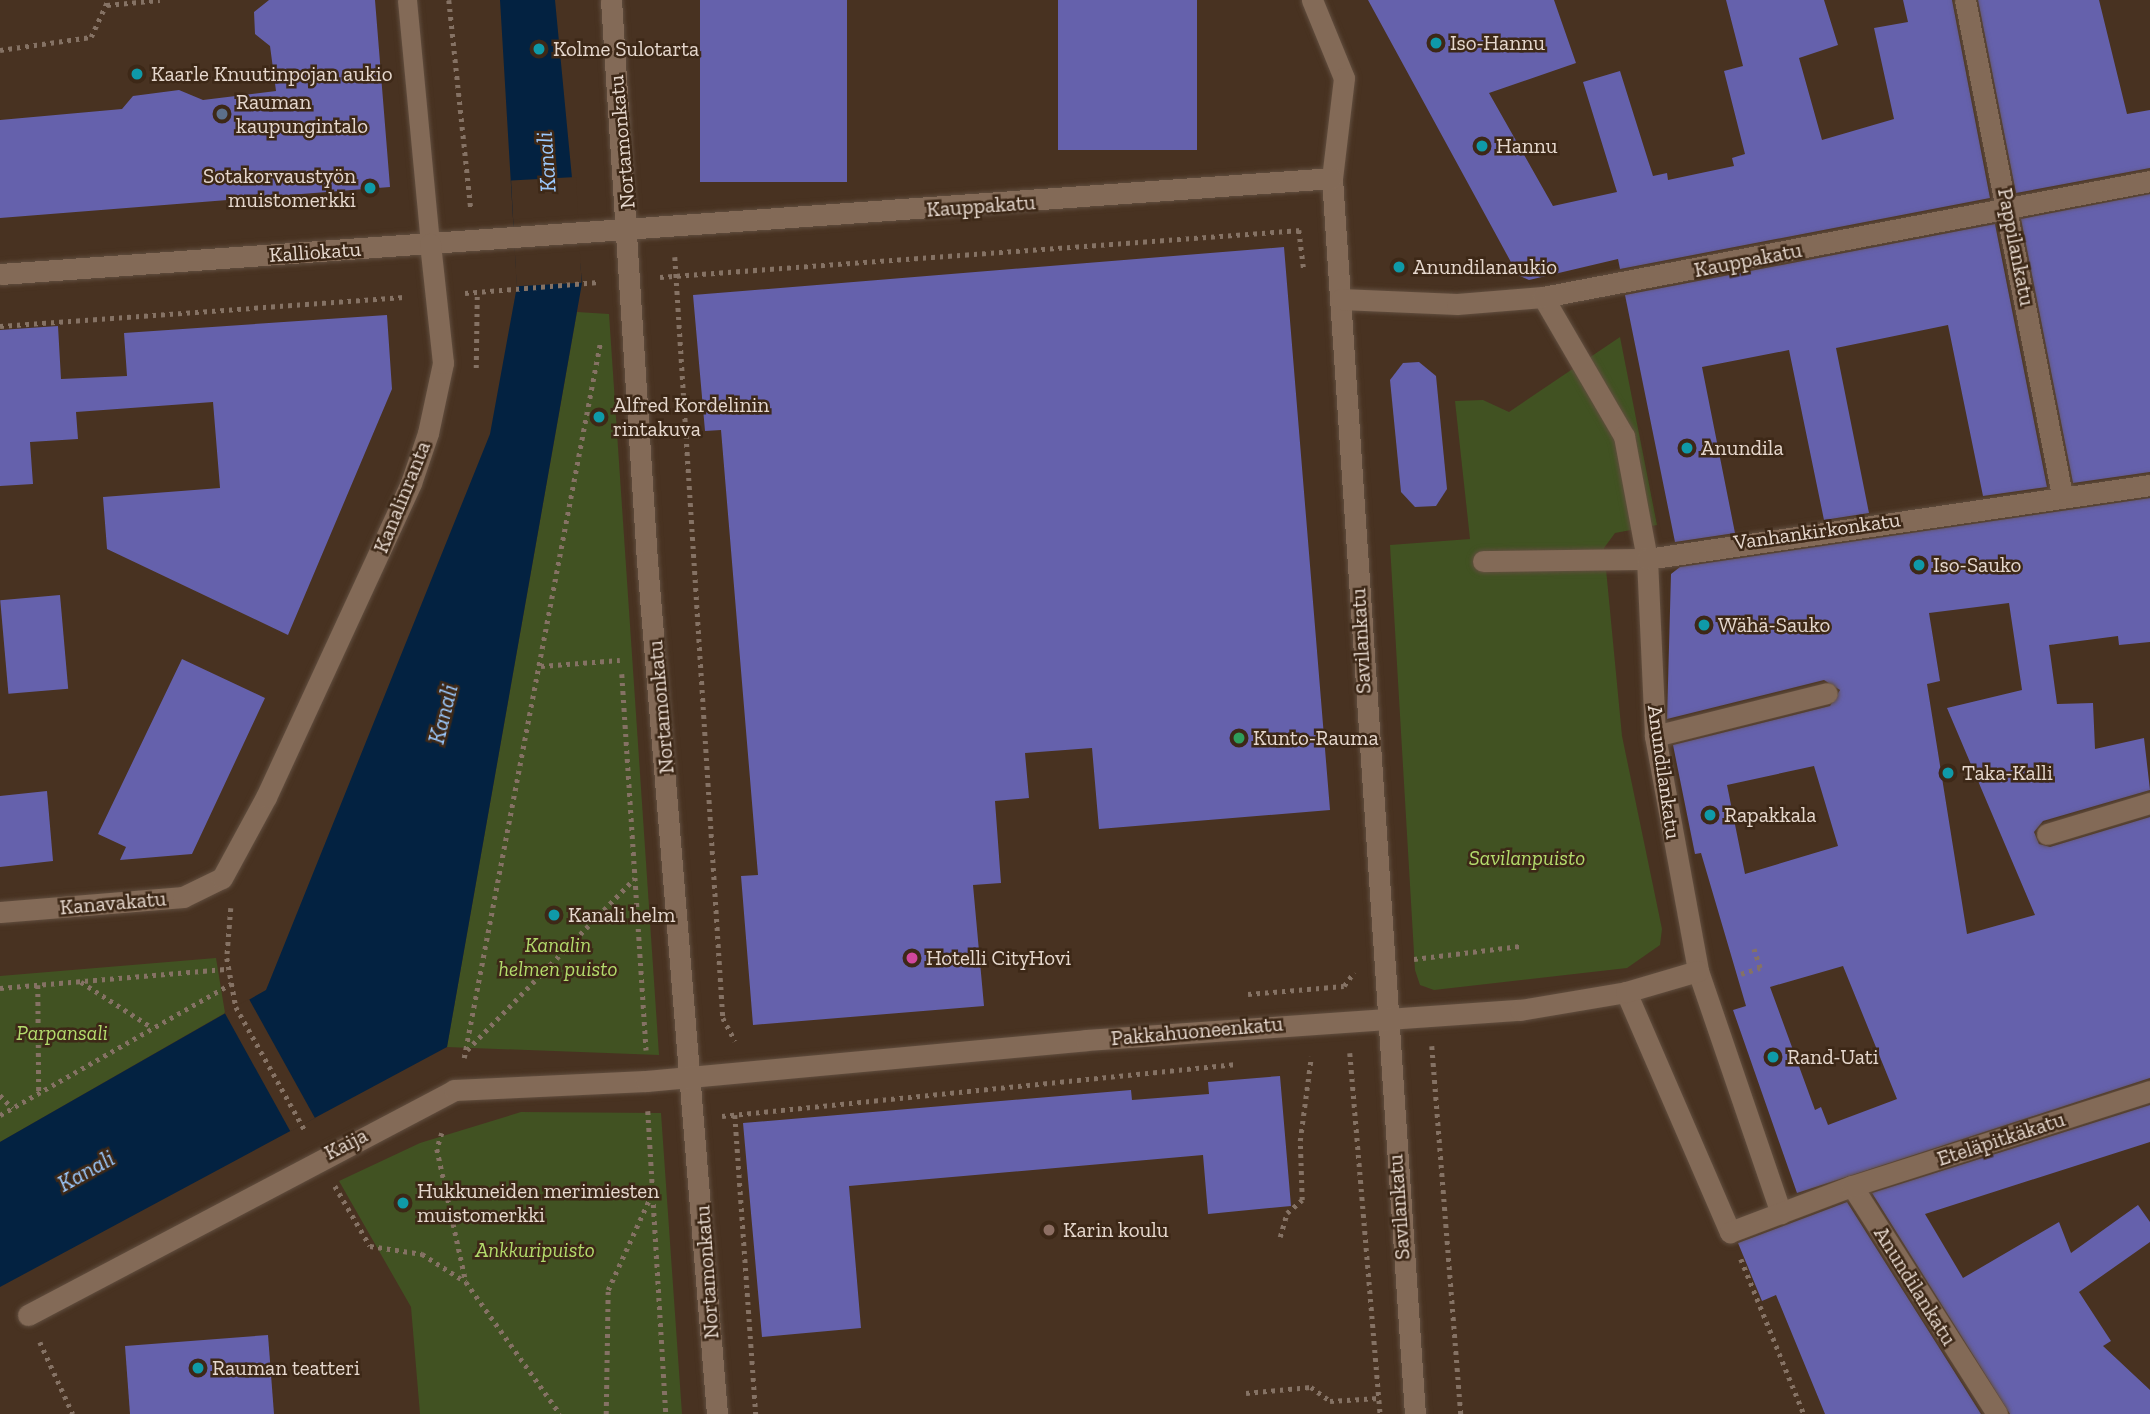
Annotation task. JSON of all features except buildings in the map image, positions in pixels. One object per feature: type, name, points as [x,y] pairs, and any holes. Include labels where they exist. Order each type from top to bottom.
[{"type":"street","name":"Nortamonkatu","points":[[611,0],[629,229],[647,561],[694,1076],[717,1414]]},
{"type":"street","name":"Savilankatu","points":[[1312,0],[1344,78],[1332,178],[1380,963],[1415,1414]]},
{"type":"street","name":"Pappilankatu","points":[[1965,0],[2009,207],[2062,495]]},
{"type":"street","name":"Kauppakatu","points":[[629,229],[1332,178]]},
{"type":"street","name":"Kauppakatu","points":[[1341,299],[1457,304],[1543,297],[2150,181]]},
{"type":"street","name":"Kalliokatu","points":[[0,274],[629,229]]},
{"type":"street","name":"Kanalinranta","points":[[222,878],[266,797],[411,483],[443,363],[430,244]]},
{"type":"street","name":"Anundilankatu","points":[[1543,297],[1623,436],[1647,559],[1655,736],[1698,971],[1781,1213]]},
{"type":"street","name":"Vanhankirkonkatu","points":[[1483,561],[1647,559],[2062,495],[2150,485]]},
{"type":"street","points":[[1655,736],[1827,693]]},
{"type":"street","points":[[2047,834],[2150,803]]},
{"type":"street","name":"Kanavakatu","points":[[0,912],[183,897],[222,878]]},
{"type":"street","name":"Pakkahuoneenkatu","points":[[694,1076],[1345,1019],[1386,1020],[1520,1010],[1626,992],[1698,971]]},
{"type":"street","points":[[1626,992],[1730,1232],[1852,1186]]},
{"type":"street","name":"Kaija","points":[[28,1315],[318,1158],[454,1090],[646,1082],[694,1076]]},
{"type":"street","name":"Eteläpitkäkatu","points":[[1852,1186],[2150,1091]]},
{"type":"street","name":"Anundilankatu","points":[[1852,1186],[1997,1414]]},
{"type":"lane","name":"Kanalinranta","points":[[407,0],[430,244]]},
{"type":"path","points":[[0,50],[91,37],[107,2],[160,0]]},
{"type":"path","points":[[449,0],[472,210]]},
{"type":"path","points":[[676,276],[1335,228]]},
{"type":"path","points":[[1299,230],[1305,284]]},
{"type":"path","points":[[602,231],[603,294]]},
{"type":"path","points":[[675,251],[723,1018],[732,1040],[741,1043]]},
{"type":"path","points":[[0,327],[603,281]]},
{"type":"path","points":[[466,1282],[437,1149],[467,1051],[602,331],[604,372]]},
{"type":"path","points":[[620,646],[636,877],[650,1196],[666,1414]]},
{"type":"path","points":[[541,666],[621,660]]},
{"type":"path","points":[[467,1051],[636,877]]},
{"type":"path","points":[[231,905],[228,969],[236,1007],[303,1124],[318,1158],[370,1246],[422,1254],[466,1282],[560,1414]]},
{"type":"path","points":[[1337,1054],[1350,1053],[1344,986],[1361,964],[1520,946]]},
{"type":"path","points":[[1741,974],[1759,968],[1754,948]]},
{"type":"path","points":[[0,988],[228,969]]},
{"type":"path","points":[[80,981],[153,1028]]},
{"type":"path","points":[[0,1115],[231,984]]},
{"type":"path","points":[[38,985],[39,1092]]},
{"type":"path","points":[[1234,996],[1344,986]]},
{"type":"path","points":[[1444,1045],[1431,1046],[1461,1414]]},
{"type":"path","points":[[1297,1058],[1324,1056]]},
{"type":"path","points":[[1280,1237],[1287,1213],[1302,1200],[1300,1141],[1311,1057]]},
{"type":"path","points":[[756,1414],[735,1115],[1242,1064]]},
{"type":"path","points":[[0,1095],[12,1108]]},
{"type":"path","points":[[606,1414],[608,1290],[635,1242],[650,1196]]},
{"type":"path","points":[[1730,1232],[1804,1414]]},
{"type":"path","points":[[28,1315],[73,1414]]},
{"type":"path","points":[[1247,1394],[1311,1387],[1330,1401],[1379,1398]]},
{"type":"green space","name":"Kanalin helmen puisto","points":[[577,312],[609,314],[659,1055],[447,1047]]},
{"type":"green space","name":"Savilanpuisto","points":[[1620,337],[1657,525],[1615,533],[1604,548],[1622,736],[1662,929],[1660,945],[1627,968],[1434,990],[1420,985],[1415,970],[1390,545],[1470,539],[1455,401],[1483,400],[1509,412]]},
{"type":"green space","name":"Parpansali","points":[[216,958],[225,1013],[0,1142],[0,976]]},
{"type":"green space","name":"Ankkuripuisto","points":[[521,1112],[661,1113],[682,1414],[420,1414],[411,1307],[339,1181],[420,1143]]},
{"type":"water","name":"Kanali","points":[[500,0],[555,0],[582,283],[447,1047],[0,1287],[0,1142],[266,990],[490,434],[517,286]]},
{"type":"pier","points":[[576,177],[582,283],[517,286],[511,180]]},
{"type":"pier","points":[[249,999],[315,1118],[290,1132],[225,1013]]},
{"type":"place","name":"Iso-Hannu","points":[[1436,43]]},
{"type":"place","name":"Kolme Sulotarta","points":[[539,49]]},
{"type":"place","name":"Kaarle Knuutinpojan aukio","points":[[137,74]]},
{"type":"place","name":"Rauman kaupungintalo","points":[[222,114]]},
{"type":"place","name":"Hannu","points":[[1482,146]]},
{"type":"place","name":"Sotakorvaustyön muistomerkki","points":[[370,188]]},
{"type":"place","name":"Anundilanaukio","points":[[1399,267]]},
{"type":"place","name":"Alfred Kordelinin rintakuva","points":[[599,417]]},
{"type":"place","name":"Anundila","points":[[1687,448]]},
{"type":"place","name":"Iso-Sauko","points":[[1919,565]]},
{"type":"place","name":"Wähä-Sauko","points":[[1704,625]]},
{"type":"place","name":"Kunto-Rauma","points":[[1239,738]]},
{"type":"place","name":"Taka-Kalli","points":[[1948,773]]},
{"type":"place","name":"Rapakkala","points":[[1710,815]]},
{"type":"place","name":"Kanali helm","points":[[554,915]]},
{"type":"place","name":"Hotelli CityHovi","points":[[912,958]]},
{"type":"place","name":"Rand-Uati","points":[[1773,1057]]},
{"type":"place","name":"Hukkuneiden merimiesten muistomerkki","points":[[403,1203]]},
{"type":"place","name":"Karin koulu","points":[[1049,1230]]},
{"type":"place","name":"Rauman teatteri","points":[[198,1368]]}]
